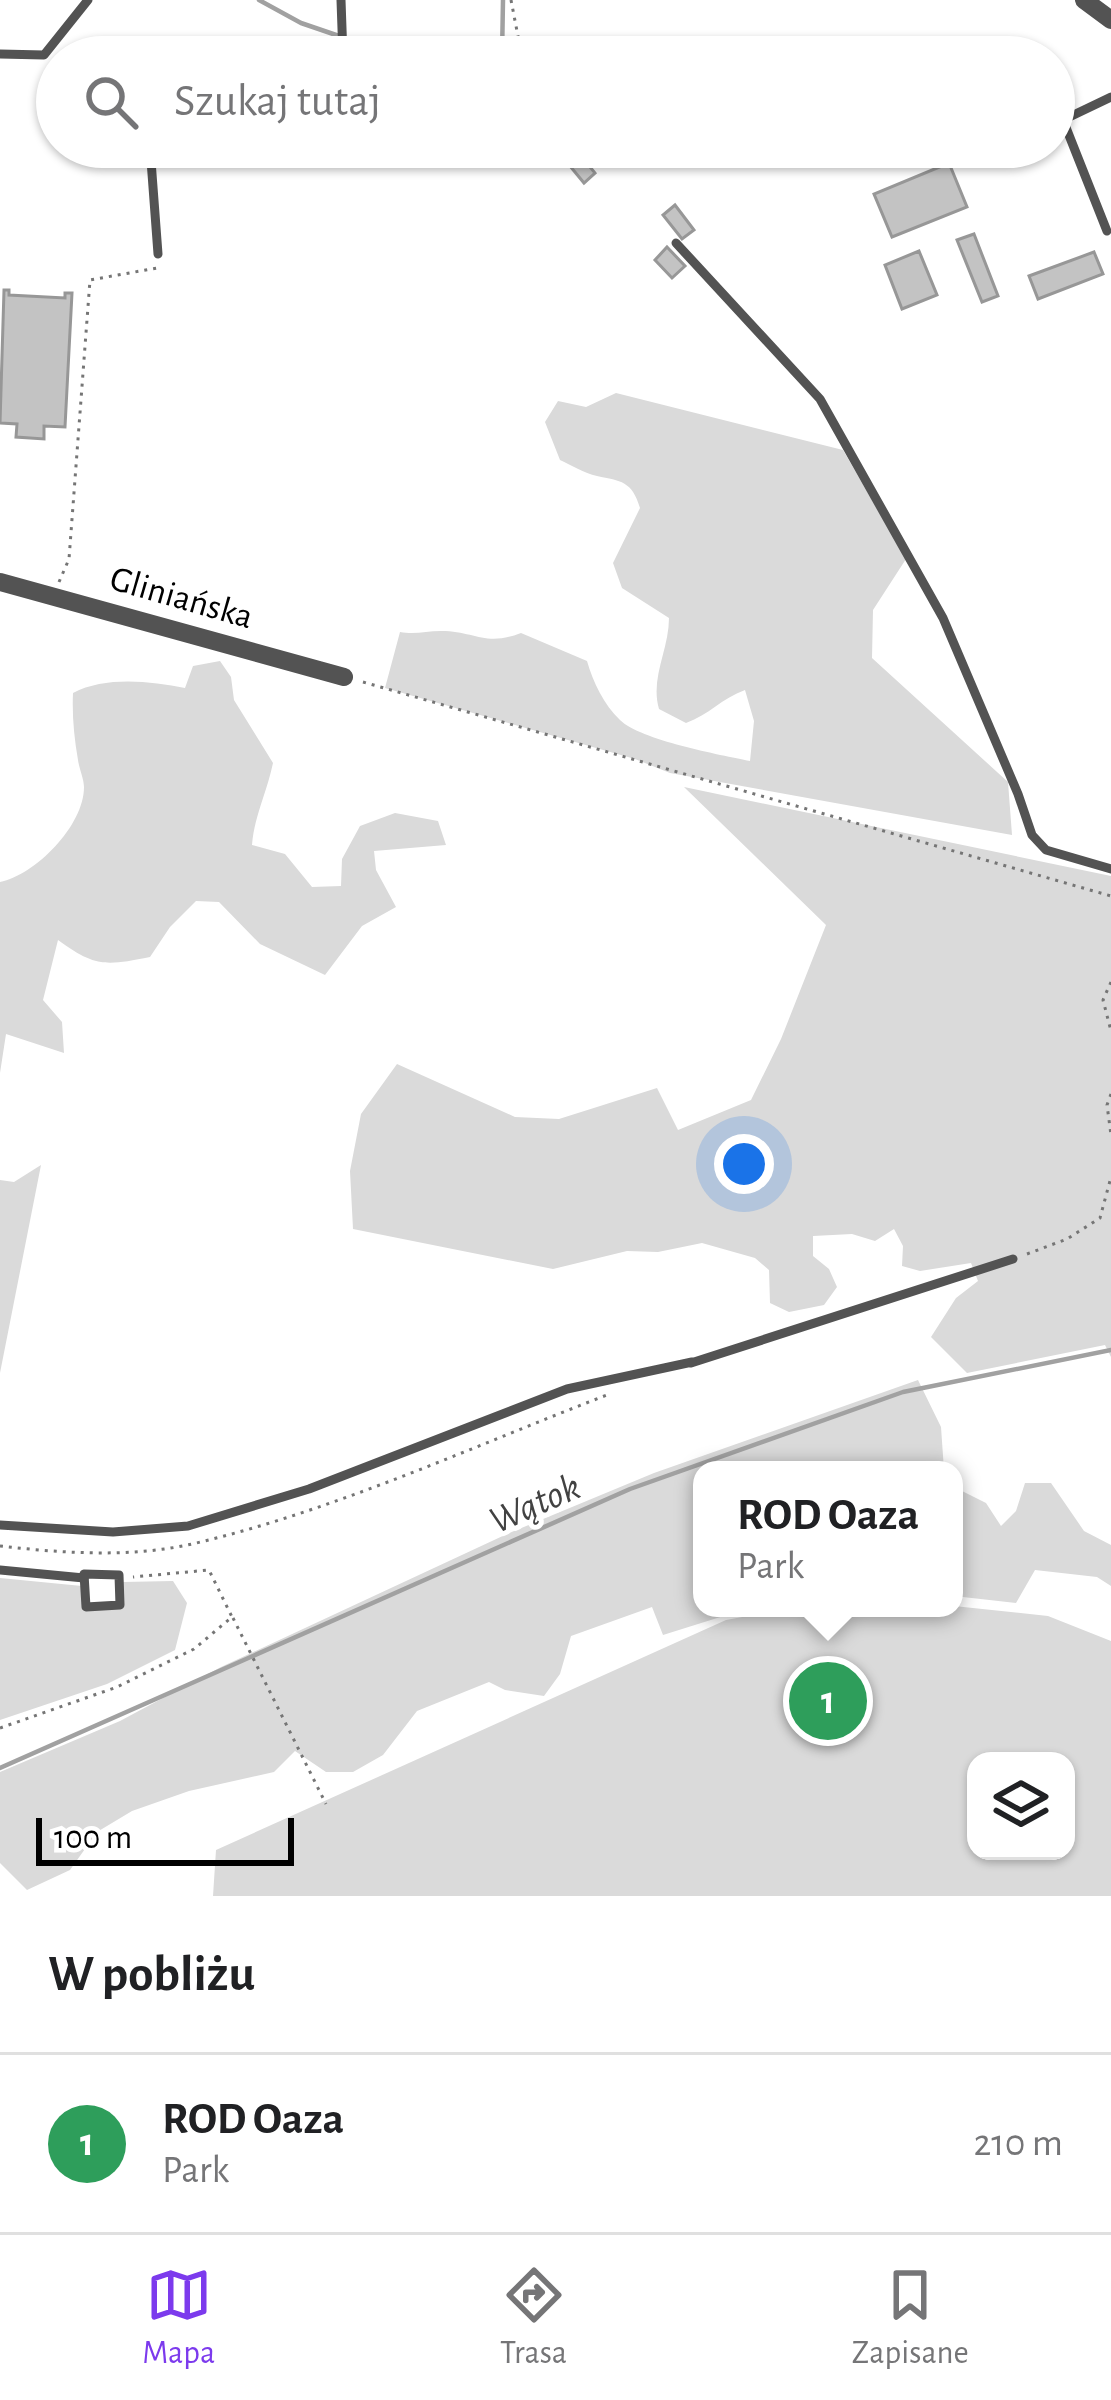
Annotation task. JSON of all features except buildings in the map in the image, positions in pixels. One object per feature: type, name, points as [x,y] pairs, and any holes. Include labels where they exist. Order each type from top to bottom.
[{"type":"street","points":[[1084,0],[1111,20]]},
{"type":"street","name":"Gliniańska","points":[[0,582],[344,677]]},
{"type":"lane","points":[[59,36],[88,0]]},
{"type":"lane","points":[[341,0],[342,36]]},
{"type":"lane","points":[[0,54],[36,55]]},
{"type":"lane","points":[[1075,114],[1111,97]]},
{"type":"lane","points":[[1075,150],[1107,231]]},
{"type":"lane","points":[[152,168],[158,254]]},
{"type":"lane","points":[[676,243],[820,399],[943,618],[1032,835],[1046,850],[1111,869]]},
{"type":"lane","points":[[0,1525],[113,1532],[188,1526],[309,1489],[567,1389],[650,1376],[1013,1259]]},
{"type":"lane","points":[[0,1570],[83,1578]]},
{"type":"lane","points":[[84,1574],[119,1575],[120,1605],[86,1606],[83,1578],[84,1574]]},
{"type":"path","points":[[512,0],[518,36]]},
{"type":"path","points":[[53,595],[69,559],[90,280],[156,269],[158,254]]},
{"type":"path","points":[[344,677],[1111,896]]},
{"type":"path","points":[[1111,982],[1103,1000],[1111,1031]]},
{"type":"path","points":[[1111,1094],[1107,1106],[1111,1135]]},
{"type":"path","points":[[1013,1259],[1066,1239],[1100,1218],[1111,1177]]},
{"type":"path","points":[[119,1579],[209,1570],[326,1804]]},
{"type":"path","points":[[0,1728],[117,1687],[194,1648],[232,1617]]},
{"type":"shaded area","points":[[616,393],[843,450],[906,559],[873,610],[872,658],[1008,782],[1012,835],[670,773],[385,688],[400,632],[453,632],[489,639],[521,633],[587,661],[604,700],[630,727],[682,746],[750,761],[754,721],[745,690],[686,723],[659,709],[657,686],[669,618],[622,588],[613,563],[640,508],[637,499],[624,484],[560,460],[545,422],[558,401],[586,407]]},
{"type":"shaded area","points":[[220,661],[231,677],[234,700],[273,763],[252,845],[285,854],[312,887],[341,886],[342,859],[360,826],[395,813],[438,821],[446,845],[374,851],[376,870],[396,907],[362,926],[325,975],[260,944],[219,902],[196,901],[150,957],[101,962],[58,940],[43,1000],[62,1022],[64,1053],[6,1034],[0,1073],[0,882],[42,859],[67,832],[82,802],[73,693],[113,682],[185,688],[193,666]]},
{"type":"shaded area","points":[[684,787],[1111,876],[1111,1357],[1105,1345],[967,1373],[931,1337],[956,1298],[978,1281],[971,1263],[920,1271],[902,1266],[903,1246],[894,1229],[875,1241],[852,1234],[813,1236],[813,1256],[829,1269],[837,1287],[824,1305],[789,1312],[770,1303],[769,1270],[755,1258],[702,1243],[658,1252],[627,1251],[553,1269],[353,1229],[350,1171],[361,1114],[397,1064],[515,1117],[559,1119],[657,1088],[678,1130],[751,1100],[826,925]]},
{"type":"shaded area","points":[[41,1165],[0,1373],[0,1180],[14,1182]]},
{"type":"shaded area","points":[[918,1380],[941,1427],[943,1461],[693,1461],[693,1617],[720,1617],[663,1635],[652,1607],[571,1636],[560,1674],[544,1696],[505,1690],[489,1682],[417,1711],[383,1755],[353,1772],[326,1772],[295,1751],[274,1772],[189,1791],[132,1811],[97,1832],[70,1870],[27,1890],[0,1863],[0,1772],[120,1721],[221,1667],[507,1534],[654,1473]]},
{"type":"shaded area","points":[[1025,1483],[1051,1483],[1084,1531],[1111,1545],[1111,1586],[1097,1577],[1035,1570],[1016,1603],[963,1597],[963,1492],[986,1503],[1001,1526],[1016,1511]]},
{"type":"shaded area","points":[[0,1578],[82,1586],[84,1608],[123,1607],[123,1582],[173,1581],[187,1603],[175,1650],[107,1684],[0,1720]]},
{"type":"shaded area","points":[[963,1607],[1048,1616],[1111,1641],[1111,1896],[213,1896],[216,1850],[726,1620],[963,1617]]},
{"type":"waterway","points":[[259,0],[301,23],[339,36]]},
{"type":"waterway","points":[[502,36],[503,0]]},
{"type":"waterway","name":"Wątok","points":[[709,1461],[903,1392],[1111,1350]]},
{"type":"waterway","name":"Wątok","points":[[0,1768],[630,1489],[693,1467]]},
{"type":"place","name":"ROD Oaza","points":[[828,1701]]}]
